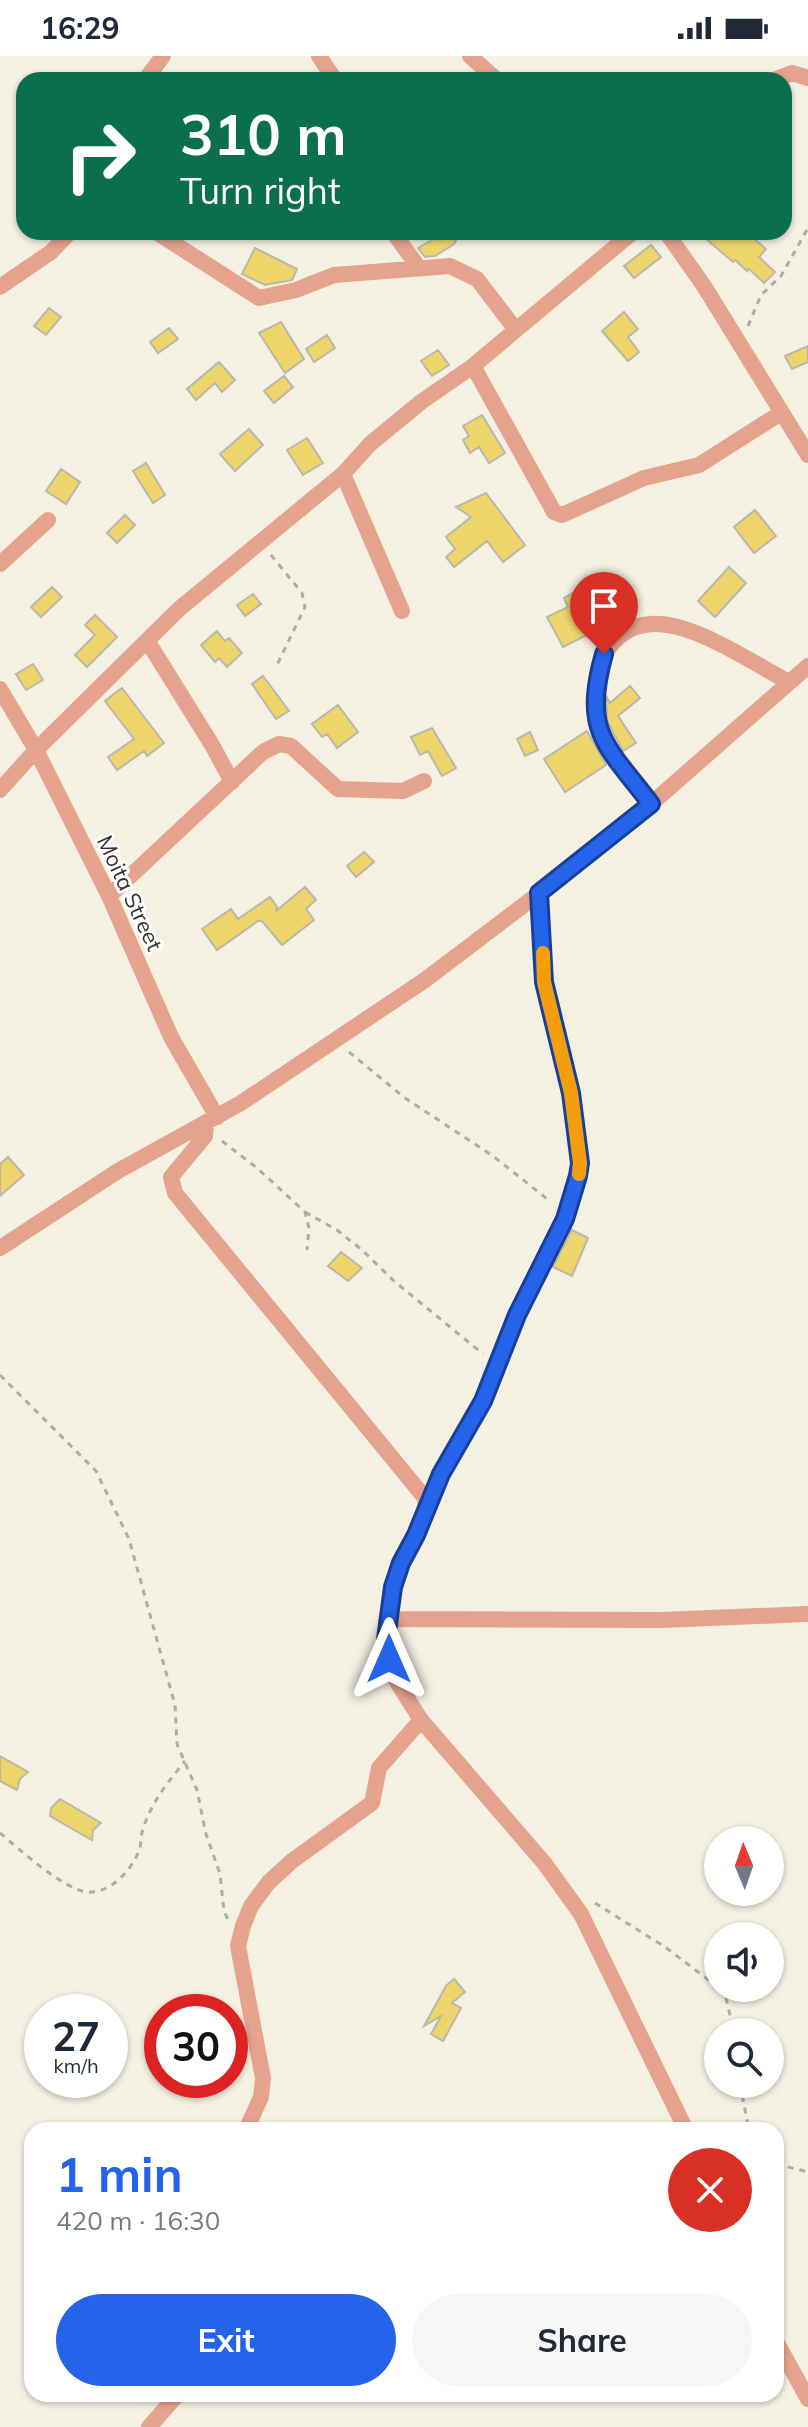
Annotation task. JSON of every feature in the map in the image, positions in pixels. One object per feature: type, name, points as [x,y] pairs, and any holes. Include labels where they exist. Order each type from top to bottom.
[{"type":"street","points":[[470,56],[488,72]]},
{"type":"street","points":[[0,287],[51,252],[62,240]]},
{"type":"street","points":[[168,240],[259,298],[296,290],[334,275],[450,266],[477,279],[516,330]]},
{"type":"street","points":[[399,240],[419,268]]},
{"type":"street","points":[[0,790],[36,750],[179,609],[343,474],[370,444],[421,402],[473,366],[623,240]]},
{"type":"street","points":[[671,240],[741,344],[808,455]]},
{"type":"street","points":[[473,366],[554,512],[562,515],[644,478],[699,465],[781,413]]},
{"type":"street","points":[[343,474],[402,611]]},
{"type":"street","points":[[0,564],[48,520]]},
{"type":"street","points":[[651,804],[609,749],[598,728],[594,708],[596,683],[604,654],[622,633],[650,625],[676,626],[698,634],[789,682]]},
{"type":"street","points":[[148,642],[232,782]]},
{"type":"street","points":[[1,1245],[118,1171],[210,1123],[425,980],[651,804],[808,666]]},
{"type":"street","name":"Moita Street","points":[[0,689],[36,750],[109,896],[210,1123]]},
{"type":"street","points":[[109,896],[273,746],[287,744],[338,789],[403,791],[424,781]]},
{"type":"street","points":[[539,893],[544,982],[571,1093],[580,1163],[566,1214],[550,1253],[517,1315],[483,1401],[441,1474],[401,1563],[393,1587],[386,1639],[397,1682],[421,1720],[545,1864],[581,1914],[682,2122]]},
{"type":"street","points":[[210,1123],[200,1144],[171,1177],[175,1193],[425,1498],[427,1506]]},
{"type":"street","points":[[389,1619],[662,1620],[808,1614]]},
{"type":"street","points":[[250,2122],[261,2097],[263,2078],[238,1946],[251,1906],[269,1882],[292,1861],[372,1803],[379,1768],[421,1720]]},
{"type":"street","points":[[784,2356],[808,2399]]},
{"type":"street","points":[[149,2427],[171,2402]]},
{"type":"path","points":[[741,344],[761,295],[781,276],[808,228]]},
{"type":"path","points":[[261,542],[305,599],[305,607],[277,665]]},
{"type":"path","points":[[334,1039],[405,1098],[493,1156],[566,1214]]},
{"type":"path","points":[[210,1123],[305,1212],[337,1230],[362,1250],[394,1281],[497,1366]]},
{"type":"path","points":[[305,1212],[309,1228],[307,1250]]},
{"type":"path","points":[[0,1375],[96,1471],[129,1539],[175,1705],[177,1744],[197,1790],[206,1834],[220,1874],[224,1911],[238,1946]]},
{"type":"path","points":[[0,1833],[42,1868],[82,1891],[90,1892],[112,1885],[128,1869],[139,1851],[144,1825],[160,1792],[185,1761]]},
{"type":"path","points":[[586,1896],[615,1918],[665,1947],[704,1977]]},
{"type":"path","points":[[743,2098],[747,2122]]},
{"type":"path","points":[[784,2166],[808,2172]]},
{"type":"building","points":[[432,240],[456,240],[435,256],[425,257],[418,248]]},
{"type":"building","points":[[707,240],[755,240],[766,249],[759,257],[775,272],[764,283],[749,269],[747,271],[735,260],[733,262]]},
{"type":"building","points":[[651,245],[661,257],[634,278],[624,266]]},
{"type":"building","points":[[255,248],[297,269],[292,280],[265,285],[242,274]]},
{"type":"building","points":[[49,308],[61,317],[46,335],[34,326]]},
{"type":"building","points":[[624,312],[638,329],[628,337],[639,352],[628,361],[602,331]]},
{"type":"building","points":[[281,322],[304,359],[285,373],[259,333]]},
{"type":"building","points":[[169,328],[178,339],[158,353],[150,342]]},
{"type":"building","points":[[327,335],[335,348],[314,362],[306,349]]},
{"type":"building","points":[[808,346],[808,362],[792,369],[785,356]]},
{"type":"building","points":[[438,350],[449,365],[432,376],[421,361]]},
{"type":"building","points":[[219,362],[235,380],[222,392],[215,383],[196,400],[187,389]]},
{"type":"building","points":[[284,376],[293,387],[274,403],[264,391]]},
{"type":"building","points":[[482,415],[505,453],[489,463],[479,447],[470,453],[463,440],[469,436],[463,426]]},
{"type":"building","points":[[249,429],[263,445],[235,471],[220,454]]},
{"type":"building","points":[[307,438],[323,463],[303,475],[287,450]]},
{"type":"building","points":[[146,463],[165,495],[153,503],[133,471]]},
{"type":"building","points":[[61,469],[80,482],[66,504],[46,491]]},
{"type":"building","points":[[486,493],[525,545],[503,562],[487,541],[454,567],[446,557],[455,549],[446,537],[471,517],[456,507]]},
{"type":"building","points":[[755,510],[776,536],[754,553],[734,527]]},
{"type":"building","points":[[125,515],[135,525],[117,543],[107,533]]},
{"type":"building","points":[[729,567],[746,583],[715,617],[698,601]]},
{"type":"building","points":[[52,587],[62,597],[41,617],[31,607]]},
{"type":"building","points":[[584,587],[605,626],[563,647],[547,617],[568,607],[564,598]]},
{"type":"building","points":[[253,594],[261,604],[245,616],[237,605]]},
{"type":"building","points":[[95,615],[117,637],[87,667],[75,655],[95,635],[85,625]]},
{"type":"building","points":[[217,631],[225,641],[229,638],[242,653],[227,667],[219,658],[215,662],[201,645]]},
{"type":"building","points":[[33,664],[43,680],[26,690],[16,674]]},
{"type":"building","points":[[263,676],[289,711],[276,719],[252,684]]},
{"type":"building","points":[[630,686],[640,698],[618,716],[636,743],[623,751],[607,720],[606,696],[610,703]]},
{"type":"building","points":[[122,688],[164,743],[147,756],[144,751],[117,770],[108,757],[134,739],[105,701]]},
{"type":"building","points":[[338,705],[358,732],[337,748],[327,734],[322,737],[312,724]]},
{"type":"building","points":[[432,728],[456,768],[442,776],[428,751],[420,755],[411,737]]},
{"type":"building","points":[[587,731],[606,765],[565,792],[544,759]]},
{"type":"building","points":[[530,732],[538,750],[525,756],[517,739]]},
{"type":"building","points":[[364,852],[374,862],[356,877],[347,866]]},
{"type":"building","points":[[305,887],[316,900],[306,909],[314,920],[282,945],[262,921],[217,950],[202,929],[231,909],[238,919],[270,897],[277,907],[276,911]]},
{"type":"building","points":[[8,1157],[24,1175],[0,1196],[0,1164]]},
{"type":"building","points":[[572,1230],[588,1238],[572,1276],[553,1267]]},
{"type":"building","points":[[341,1252],[362,1268],[348,1281],[328,1266]]},
{"type":"building","points":[[0,1756],[28,1772],[20,1779],[17,1790],[0,1781]]},
{"type":"building","points":[[60,1799],[101,1823],[93,1830],[92,1840],[50,1816],[51,1808]]},
{"type":"building","points":[[454,1979],[465,1992],[452,2003],[461,2008],[443,2041],[431,2034],[441,2016],[424,2026],[446,1986]]},
{"type":"slow traffic","points":[[543,953],[544,982],[571,1093],[579,1174]]},
{"type":"route","points":[[389,1659],[386,1639],[393,1587],[401,1563],[441,1474],[483,1401],[517,1315],[565,1219],[578,1176],[580,1163],[571,1093],[544,982],[539,893],[651,804],[609,749],[598,728],[594,708],[596,683],[604,654]]}]
